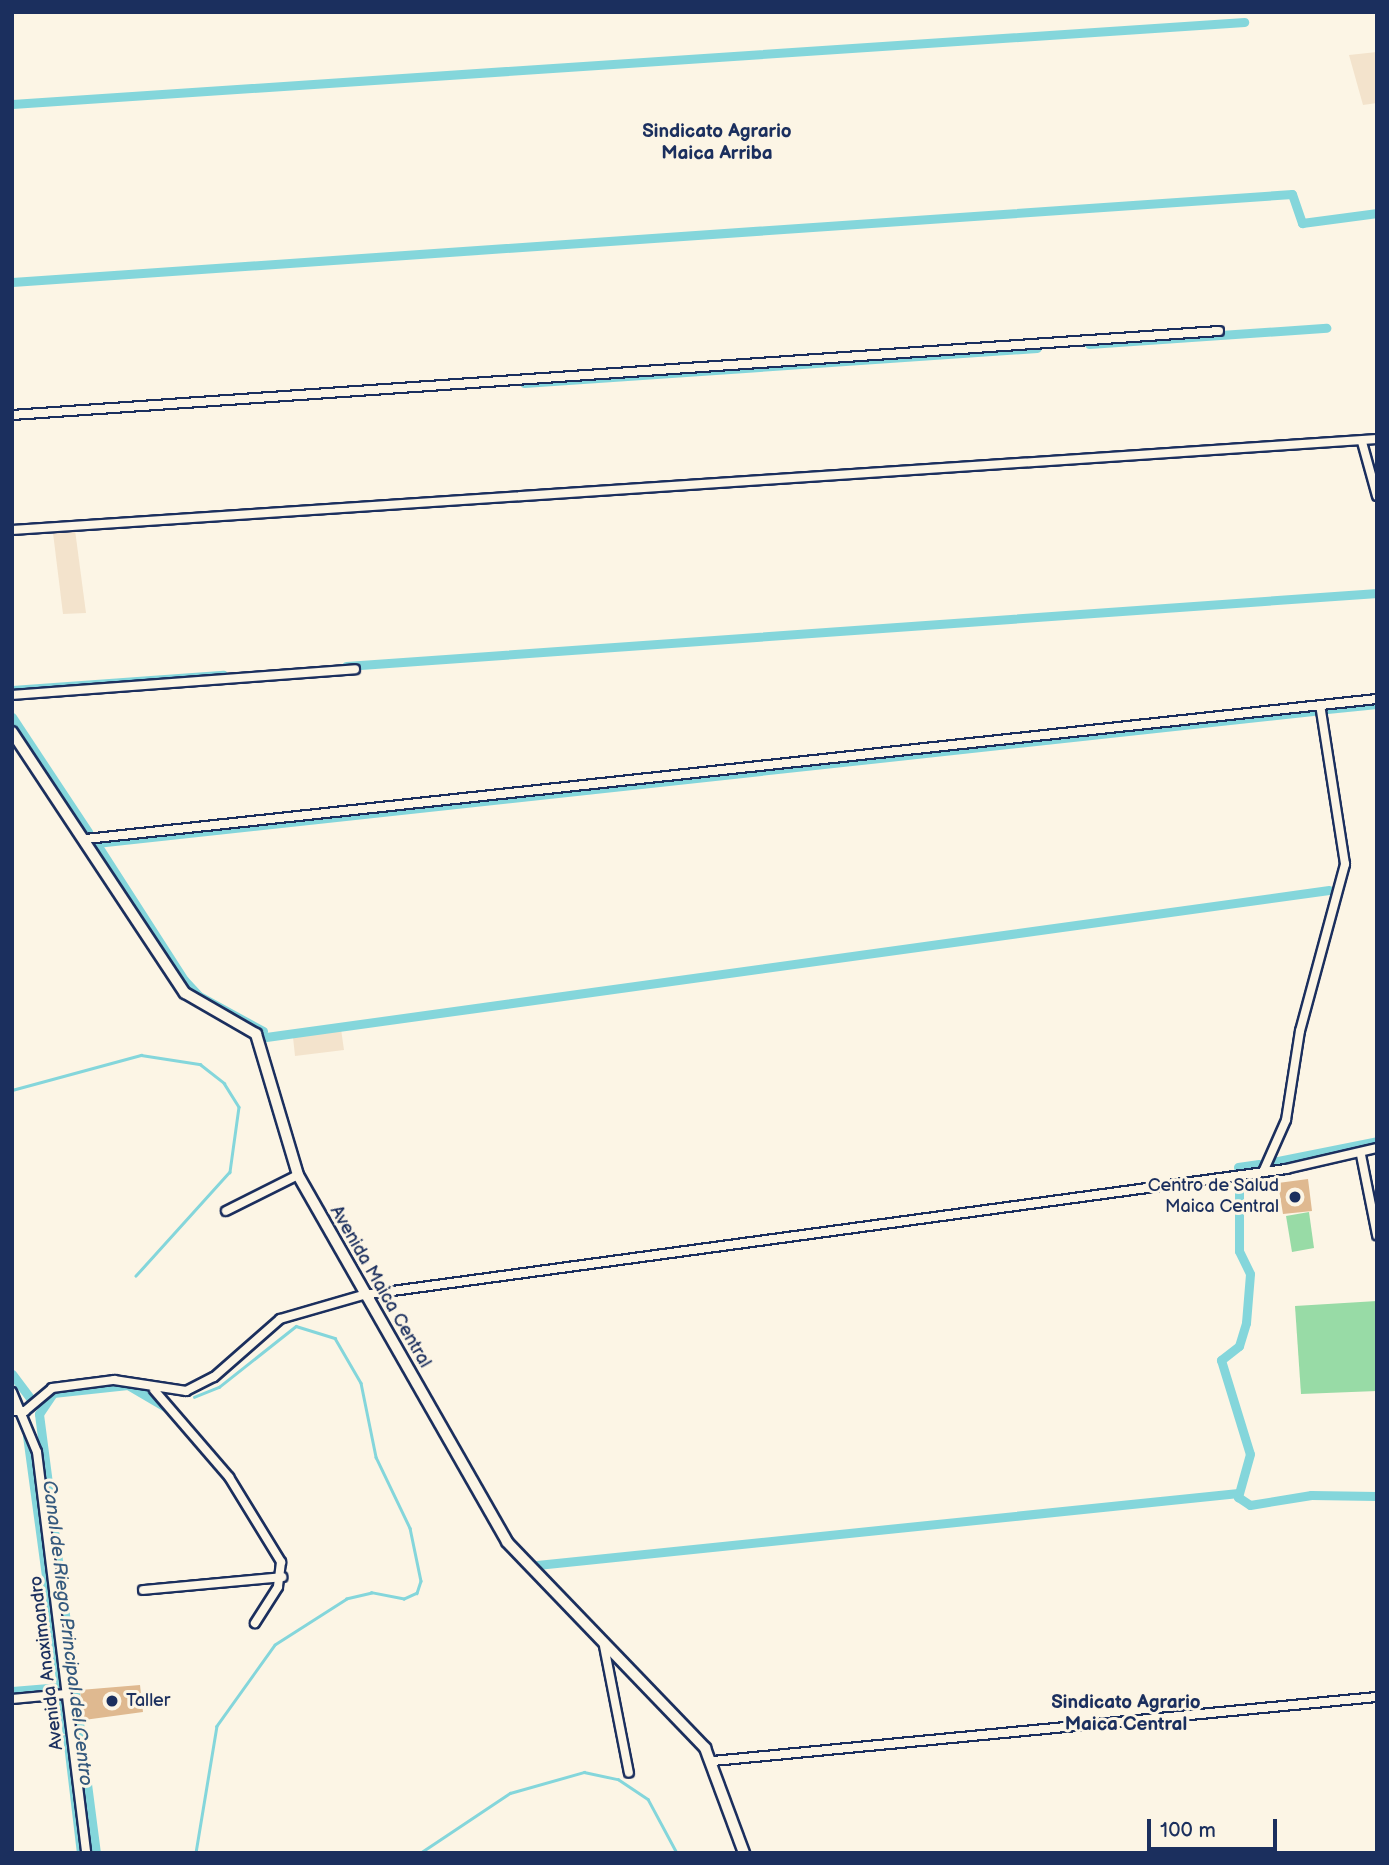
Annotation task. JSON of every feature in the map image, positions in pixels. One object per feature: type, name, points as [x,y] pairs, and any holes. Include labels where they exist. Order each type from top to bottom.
[{"type":"street","points":[[12,415],[1219,331]]},
{"type":"street","points":[[12,530],[1377,439]]},
{"type":"street","points":[[1362,442],[1377,496]]},
{"type":"street","points":[[12,695],[355,669]]},
{"type":"street","points":[[86,839],[1377,699]]},
{"type":"street","points":[[1263,1172],[1286,1120],[1300,1031],[1345,864],[1320,705]]},
{"type":"street","name":"Avenida Maica Central","points":[[12,732],[86,839],[185,993],[256,1034],[298,1175],[363,1295],[517,1556],[713,1761],[744,1853]]},
{"type":"street","points":[[12,1411],[25,1411],[52,1388],[114,1380],[173,1392],[199,1385],[280,1319],[363,1295],[1263,1172],[1361,1155],[1377,1148]]},
{"type":"street","points":[[1361,1155],[1377,1235]]},
{"type":"street","points":[[226,1211],[298,1175]]},
{"type":"street","points":[[151,1387],[243,1498],[276,1551],[282,1577],[255,1623]]},
{"type":"street","name":"Avenida Anaximandro","points":[[12,1392],[25,1411],[37,1452],[86,1853]]},
{"type":"street","points":[[143,1591],[282,1577]]},
{"type":"street","points":[[604,1646],[629,1773]]},
{"type":"street","points":[[12,1699],[66,1693]]},
{"type":"street","points":[[713,1761],[1377,1697]]},
{"type":"shaded area","points":[[1377,52],[1377,103],[1363,105],[1349,55]]},
{"type":"shaded area","points":[[75,530],[86,613],[63,614],[53,533]]},
{"type":"shaded area","points":[[341,1029],[344,1050],[295,1056],[293,1037]]},
{"type":"green space","points":[[1309,1212],[1314,1248],[1292,1252],[1286,1216]]},
{"type":"green space","points":[[1377,1301],[1377,1391],[1301,1394],[1295,1306]]},
{"type":"building","name":"Centro de Salud Maica Central","points":[[1308,1179],[1312,1211],[1283,1214],[1278,1183]]},
{"type":"building","name":"Taller","points":[[140,1685],[143,1712],[84,1720],[80,1690]]},
{"type":"waterway","points":[[12,104],[1244,22]]},
{"type":"waterway","points":[[12,282],[1292,194],[1302,223],[1377,213]]},
{"type":"waterway","points":[[1089,344],[1326,328]]},
{"type":"waterway","points":[[524,383],[1037,348]]},
{"type":"waterway","points":[[346,666],[1377,593]]},
{"type":"waterway","points":[[12,690],[223,675]]},
{"type":"waterway","points":[[1327,709],[1377,704]]},
{"type":"waterway","points":[[263,1031],[199,996],[184,980],[96,843],[1313,711]]},
{"type":"waterway","points":[[12,717],[88,832]]},
{"type":"waterway","points":[[266,1037],[1329,890]]},
{"type":"waterway","points":[[12,1090],[141,1055],[200,1064],[224,1083],[239,1107],[230,1172],[136,1276]]},
{"type":"waterway","points":[[1273,1162],[1377,1141]]},
{"type":"waterway","points":[[1238,1167],[1259,1164]]},
{"type":"waterway","points":[[1239,1181],[1239,1251],[1250,1274],[1246,1323],[1239,1346],[1221,1360],[1250,1454],[1238,1497],[1250,1505],[1311,1495],[1377,1496]]},
{"type":"waterway","points":[[194,1397],[219,1387],[296,1326],[335,1338],[361,1383],[376,1457],[410,1528],[421,1581],[417,1593],[404,1599],[372,1593],[347,1599],[275,1645],[217,1726],[196,1853]]},
{"type":"waterway","name":"Canal de Riego Principal del Centro","points":[[12,1374],[30,1398]]},
{"type":"waterway","name":"Canal de Riego Principal del Centro","points":[[96,1853],[39,1414],[53,1393],[128,1385],[167,1408]]},
{"type":"waterway","points":[[12,1691],[61,1687],[27,1435]]},
{"type":"waterway","points":[[537,1565],[1238,1493]]},
{"type":"waterway","points":[[63,1702],[81,1853]]},
{"type":"waterway","points":[[420,1853],[510,1793],[584,1772],[618,1779],[648,1799],[677,1853]]},
{"type":"place","name":"Centro de Salud Maica Central","points":[[1295,1197]]},
{"type":"place","name":"Taller","points":[[112,1701]]},
{"type":"district","name":"Sindicato Agrario Maica Arriba","points":[[717,143]]},
{"type":"district","name":"Sindicato Agrario Maica Central","points":[[1126,1714]]}]
